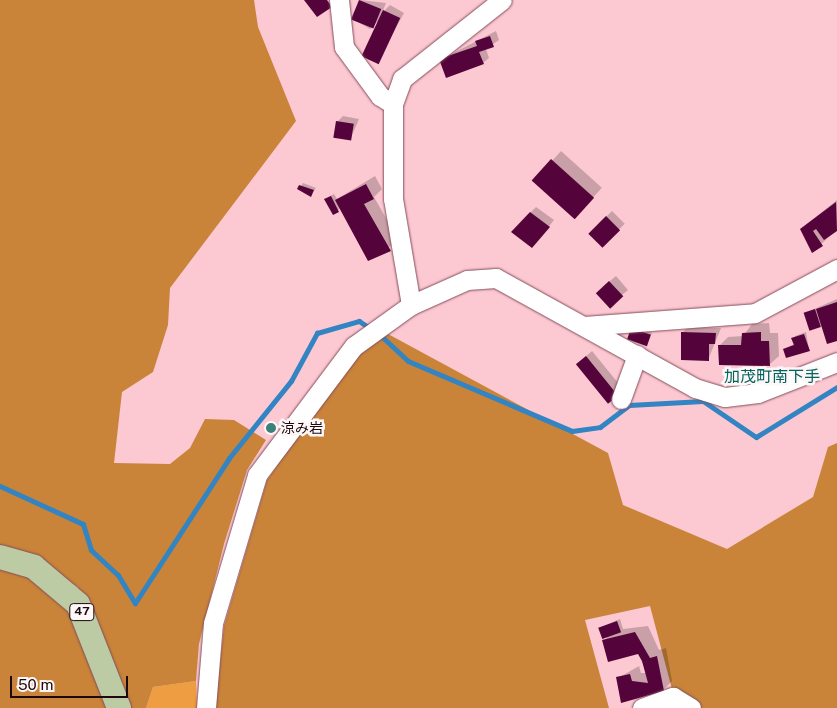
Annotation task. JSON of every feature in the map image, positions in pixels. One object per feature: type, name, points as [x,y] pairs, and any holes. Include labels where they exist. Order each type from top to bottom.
[{"type":"main road","name":"47","points":[[0,557],[34,567],[78,604],[119,708]]},
{"type":"street","points":[[339,0],[344,47],[380,96],[393,104]]},
{"type":"street","points":[[411,305],[393,199],[393,104],[402,79],[502,0]]},
{"type":"street","points":[[584,326],[755,312],[837,269]]},
{"type":"street","points":[[206,708],[213,624],[257,475],[327,376],[354,346],[370,336],[384,322],[411,305],[467,280],[496,278],[695,388],[725,397],[758,393],[837,362]]},
{"type":"street","points":[[622,399],[637,355]]},
{"type":"street","points":[[642,708],[673,698],[691,708]]},
{"type":"shaded area","points":[[0,0],[254,0],[258,27],[296,121],[170,288],[168,325],[153,372],[122,392],[114,463],[170,464],[190,448],[205,419],[234,420],[266,440],[247,470],[224,544],[199,644],[196,681],[153,687],[146,708],[130,708],[78,587],[23,552],[0,548]]},
{"type":"shaded area","points":[[388,334],[608,453],[623,505],[727,549],[813,497],[828,447],[837,443],[837,708],[699,708],[673,693],[650,606],[585,620],[609,708],[215,708],[224,626],[267,480],[335,383],[361,354]]},
{"type":"shaded area","points":[[0,566],[46,585],[75,619],[109,708],[0,708]]},
{"type":"shaded area","points":[[196,681],[197,708],[146,708],[153,687]]},
{"type":"building","points":[[304,0],[327,0],[332,7],[317,17]]},
{"type":"building","points":[[359,0],[381,9],[373,28],[351,19]]},
{"type":"building","points":[[383,10],[400,18],[379,64],[361,56]]},
{"type":"building","points":[[490,36],[494,47],[479,52],[484,64],[446,78],[439,59],[477,46],[475,41]]},
{"type":"building","points":[[336,121],[354,124],[351,141],[333,138]]},
{"type":"building","points":[[551,159],[594,198],[575,219],[532,181]]},
{"type":"building","points":[[366,184],[374,199],[364,204],[391,251],[368,261],[335,200]]},
{"type":"building","points":[[299,185],[314,190],[311,197],[297,189]]},
{"type":"building","points":[[331,196],[339,212],[333,215],[324,199]]},
{"type":"building","points":[[836,202],[837,231],[824,240],[816,229],[813,231],[823,246],[812,253],[800,229]]},
{"type":"building","points":[[530,212],[550,227],[532,248],[511,232]]},
{"type":"building","points":[[606,216],[620,230],[602,248],[588,234]]},
{"type":"building","points":[[609,281],[623,296],[610,309],[596,293]]},
{"type":"building","points":[[837,302],[837,341],[827,344],[816,309]]},
{"type":"building","points":[[815,309],[821,327],[809,331],[804,313]]},
{"type":"building","points":[[631,328],[651,335],[647,346],[627,339]]},
{"type":"building","points":[[681,332],[716,333],[715,344],[709,344],[709,361],[681,360]]},
{"type":"building","points":[[761,332],[761,341],[769,341],[770,366],[719,365],[718,345],[741,345],[742,333]]},
{"type":"building","points":[[804,334],[810,351],[786,358],[783,349],[794,345],[791,338]]},
{"type":"building","points":[[586,356],[618,396],[608,404],[576,364]]},
{"type":"building","points":[[617,621],[621,632],[602,639],[598,628]]},
{"type":"building","points":[[635,632],[650,658],[657,656],[664,691],[621,703],[616,677],[630,674],[632,681],[648,683],[642,661],[638,654],[608,662],[602,640]]},
{"type":"waterway","points":[[0,486],[83,524],[91,550],[118,575],[135,603],[229,458],[291,381],[317,333],[359,321],[371,329]]},
{"type":"waterway","points":[[378,333],[408,361],[572,431],[600,427],[629,405],[703,401],[756,437],[837,387]]},
{"type":"place","name":"涼み岩","points":[[271,428]]},
{"type":"district","name":"加茂町南下手","points":[[772,377]]}]
